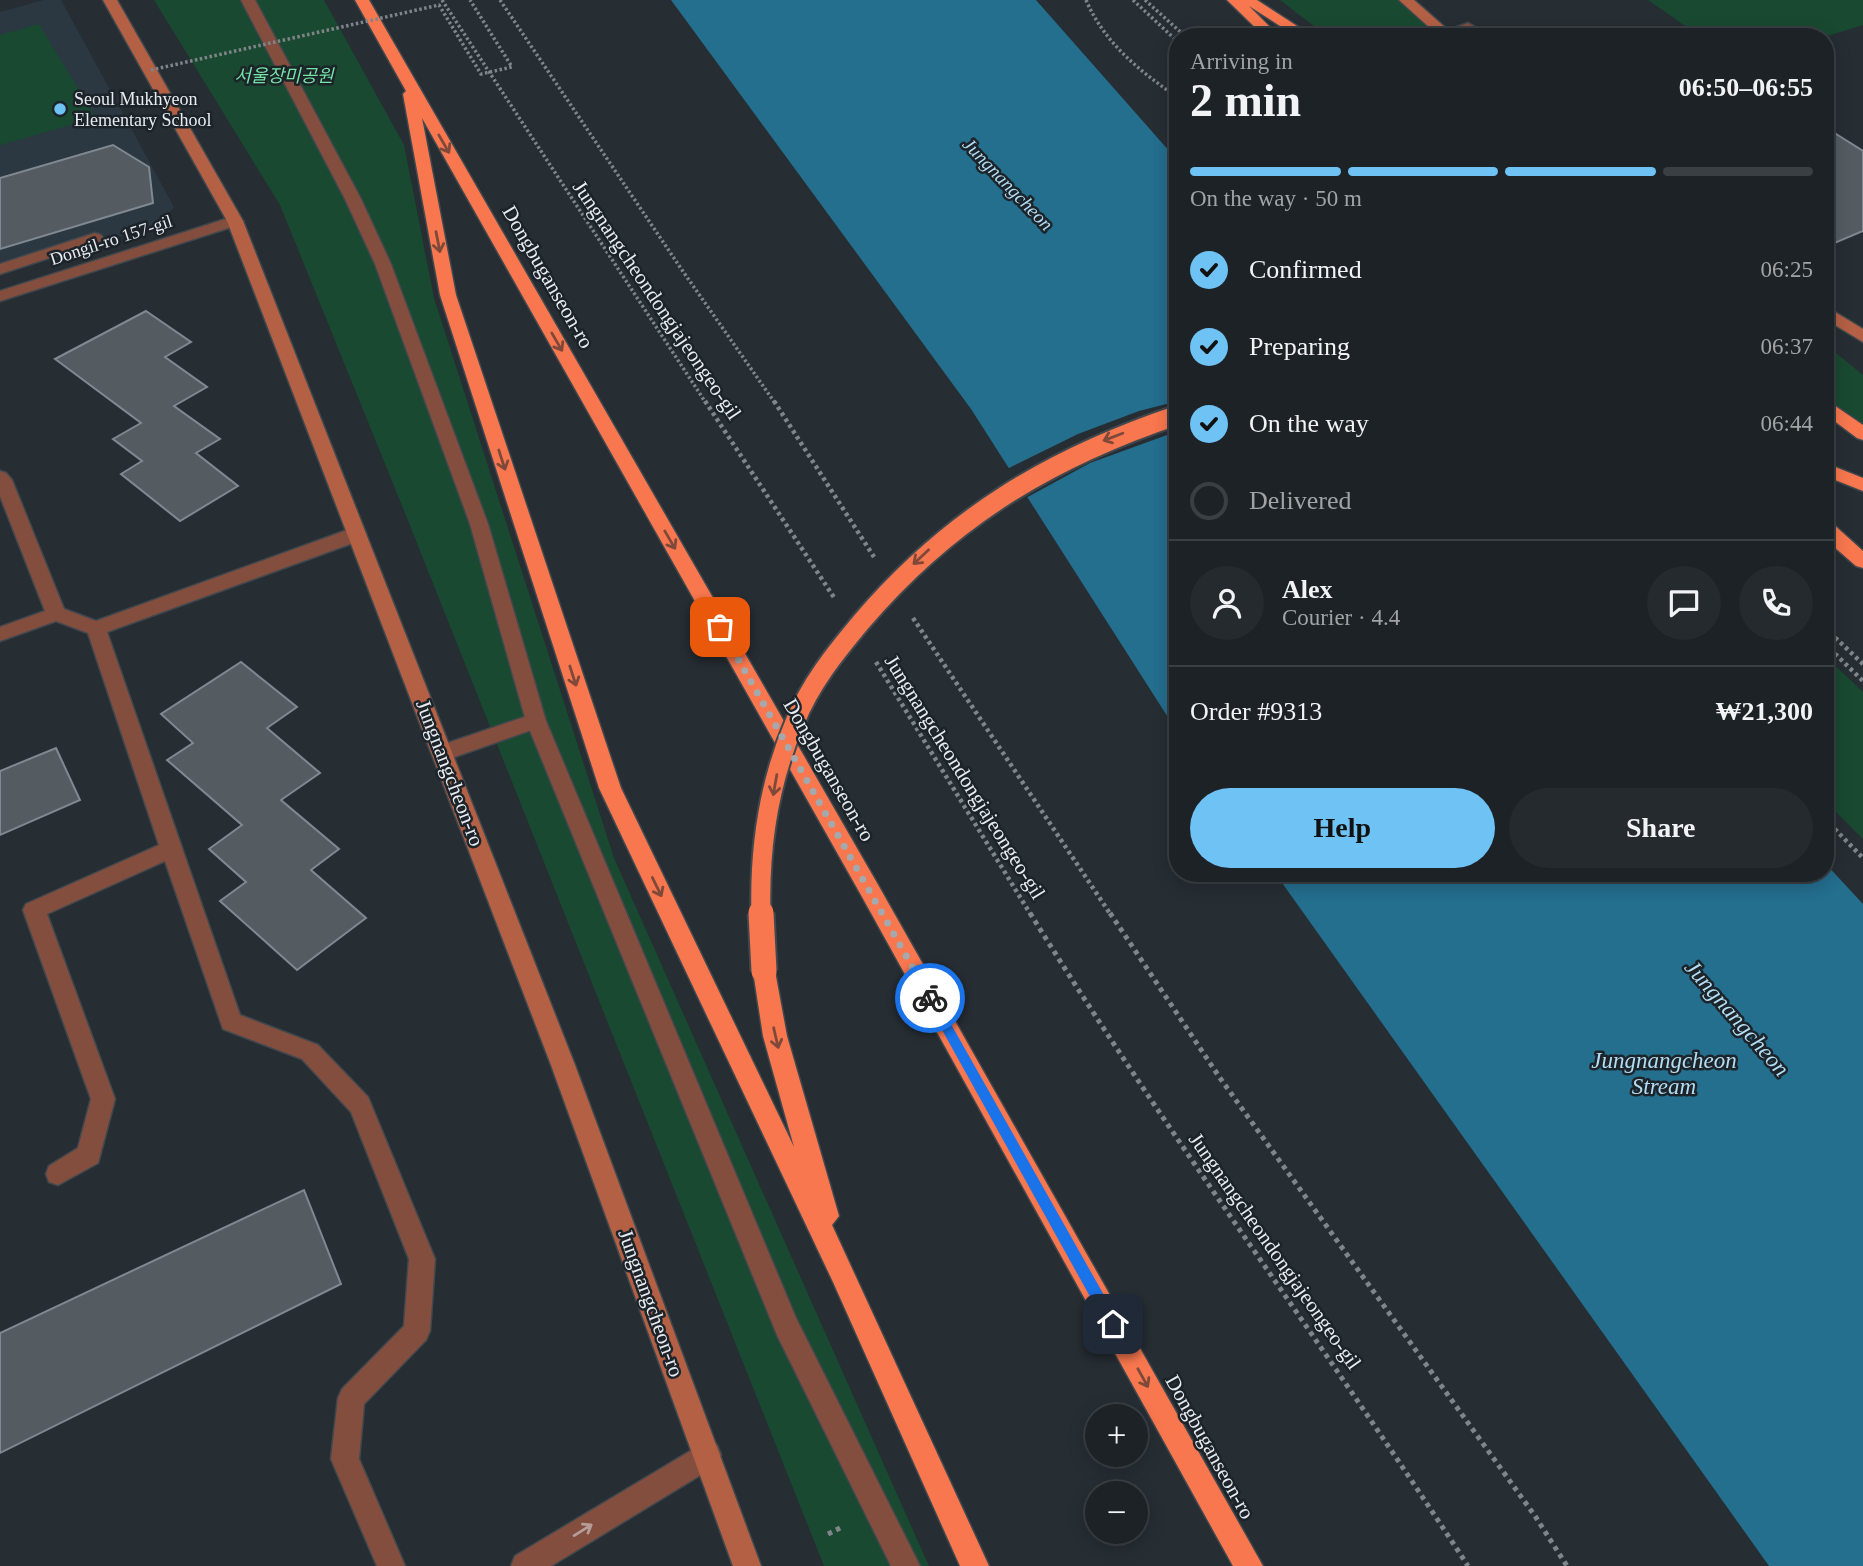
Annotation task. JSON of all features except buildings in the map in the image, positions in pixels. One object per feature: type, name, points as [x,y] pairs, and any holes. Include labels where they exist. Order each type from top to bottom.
[{"type":"highway","name":"Dongbuganseon-ro","points":[[362,0],[869,889],[1249,1566]]},
{"type":"highway","points":[[1234,0],[1264,28]]},
{"type":"highway","points":[[1248,0],[1293,28]]},
{"type":"highway","points":[[407,78],[448,295],[610,788],[842,1273],[975,1566]]},
{"type":"highway","points":[[1834,412],[1863,434]]},
{"type":"highway","points":[[842,1273],[775,1036],[764,971],[760,926],[761,876],[775,780],[796,719],[823,667],[858,622],[906,571],[984,505],[1068,457],[1121,434],[1169,418]]},
{"type":"highway","points":[[1834,473],[1863,485]]},
{"type":"highway","points":[[1834,536],[1863,562]]},
{"type":"main road","name":"Jungnangcheon-ro","points":[[110,0],[152,70],[234,221],[563,1065],[747,1566]]},
{"type":"main road","points":[[1406,0],[1439,28]]},
{"type":"main road","points":[[1834,318],[1863,337]]},
{"type":"street","points":[[248,0],[353,199],[383,264],[479,524],[536,721],[786,1326],[906,1566]]},
{"type":"street","name":"Dongil-ro 157-gil","points":[[0,296],[234,221]]},
{"type":"street","points":[[0,269],[95,239]]},
{"type":"street","points":[[0,477],[56,614]]},
{"type":"street","points":[[0,634],[56,614],[96,628],[357,534]]},
{"type":"street","points":[[96,628],[230,1022],[310,1052],[360,1105],[422,1259],[417,1331],[351,1398],[345,1459],[391,1566]]},
{"type":"street","points":[[443,753],[536,721]]},
{"type":"street","points":[[58,1174],[89,1155],[103,1099],[34,910],[171,849]]},
{"type":"street","points":[[525,1566],[707,1455]]},
{"type":"path","name":"Jungnangcheondongjajeongeo-gil","points":[[442,0],[837,603]]},
{"type":"path","points":[[152,70],[439,5],[481,74],[512,67],[470,0]]},
{"type":"path","points":[[500,0],[682,270],[786,418],[880,565]]},
{"type":"path","points":[[1086,0],[1094,19],[1117,49],[1169,91]]},
{"type":"path","points":[[1133,0],[1169,34]]},
{"type":"path","points":[[1145,0],[1176,28]]},
{"type":"path","points":[[908,611],[1220,1078],[1519,1494],[1567,1566]]},
{"type":"path","points":[[1834,637],[1863,664]]},
{"type":"path","points":[[1834,653],[1863,681]]},
{"type":"path","name":"Jungnangcheondongjajeongeo-gil","points":[[873,658],[1095,1018],[1383,1435],[1468,1566]]},
{"type":"path","points":[[1834,828],[1863,858]]},
{"type":"shaded area","name":"Seoul Mukhyeon Elementary School","points":[[44,0],[61,0],[174,207],[159,224],[0,275],[0,12]]},
{"type":"green space","name":"서울장미공원","points":[[154,0],[324,0],[404,145],[434,298],[614,858],[929,1566],[824,1566],[280,205]]},
{"type":"green space","points":[[1280,0],[1408,0],[1440,28],[1316,28]]},
{"type":"green space","points":[[1648,0],[1863,0],[1863,25],[1834,34],[1834,28],[1688,28]]},
{"type":"green space","points":[[39,24],[96,118],[0,145],[0,35]]},
{"type":"green space","points":[[1834,351],[1863,375],[1863,434],[1834,412]]},
{"type":"green space","points":[[1834,665],[1863,692],[1863,839],[1834,810]]},
{"type":"water","name":"Jungnangcheon","points":[[671,0],[1036,0],[1169,151],[1169,719],[971,409]]},
{"type":"water","name":"Jungnangcheon Stream","points":[[1834,873],[1863,904],[1863,1566],[1769,1566],[1281,882],[1834,882]]},
{"type":"pier","points":[[1169,403],[1169,434],[1090,463],[1024,499],[1005,470],[1078,434],[1139,411]]},
{"type":"way so far","points":[[720,627],[930,998]]},
{"type":"place","name":"Seoul Mukhyeon Elementary School","points":[[60,109]]},
{"type":"route","points":[[930,998],[1113,1324]]}]
